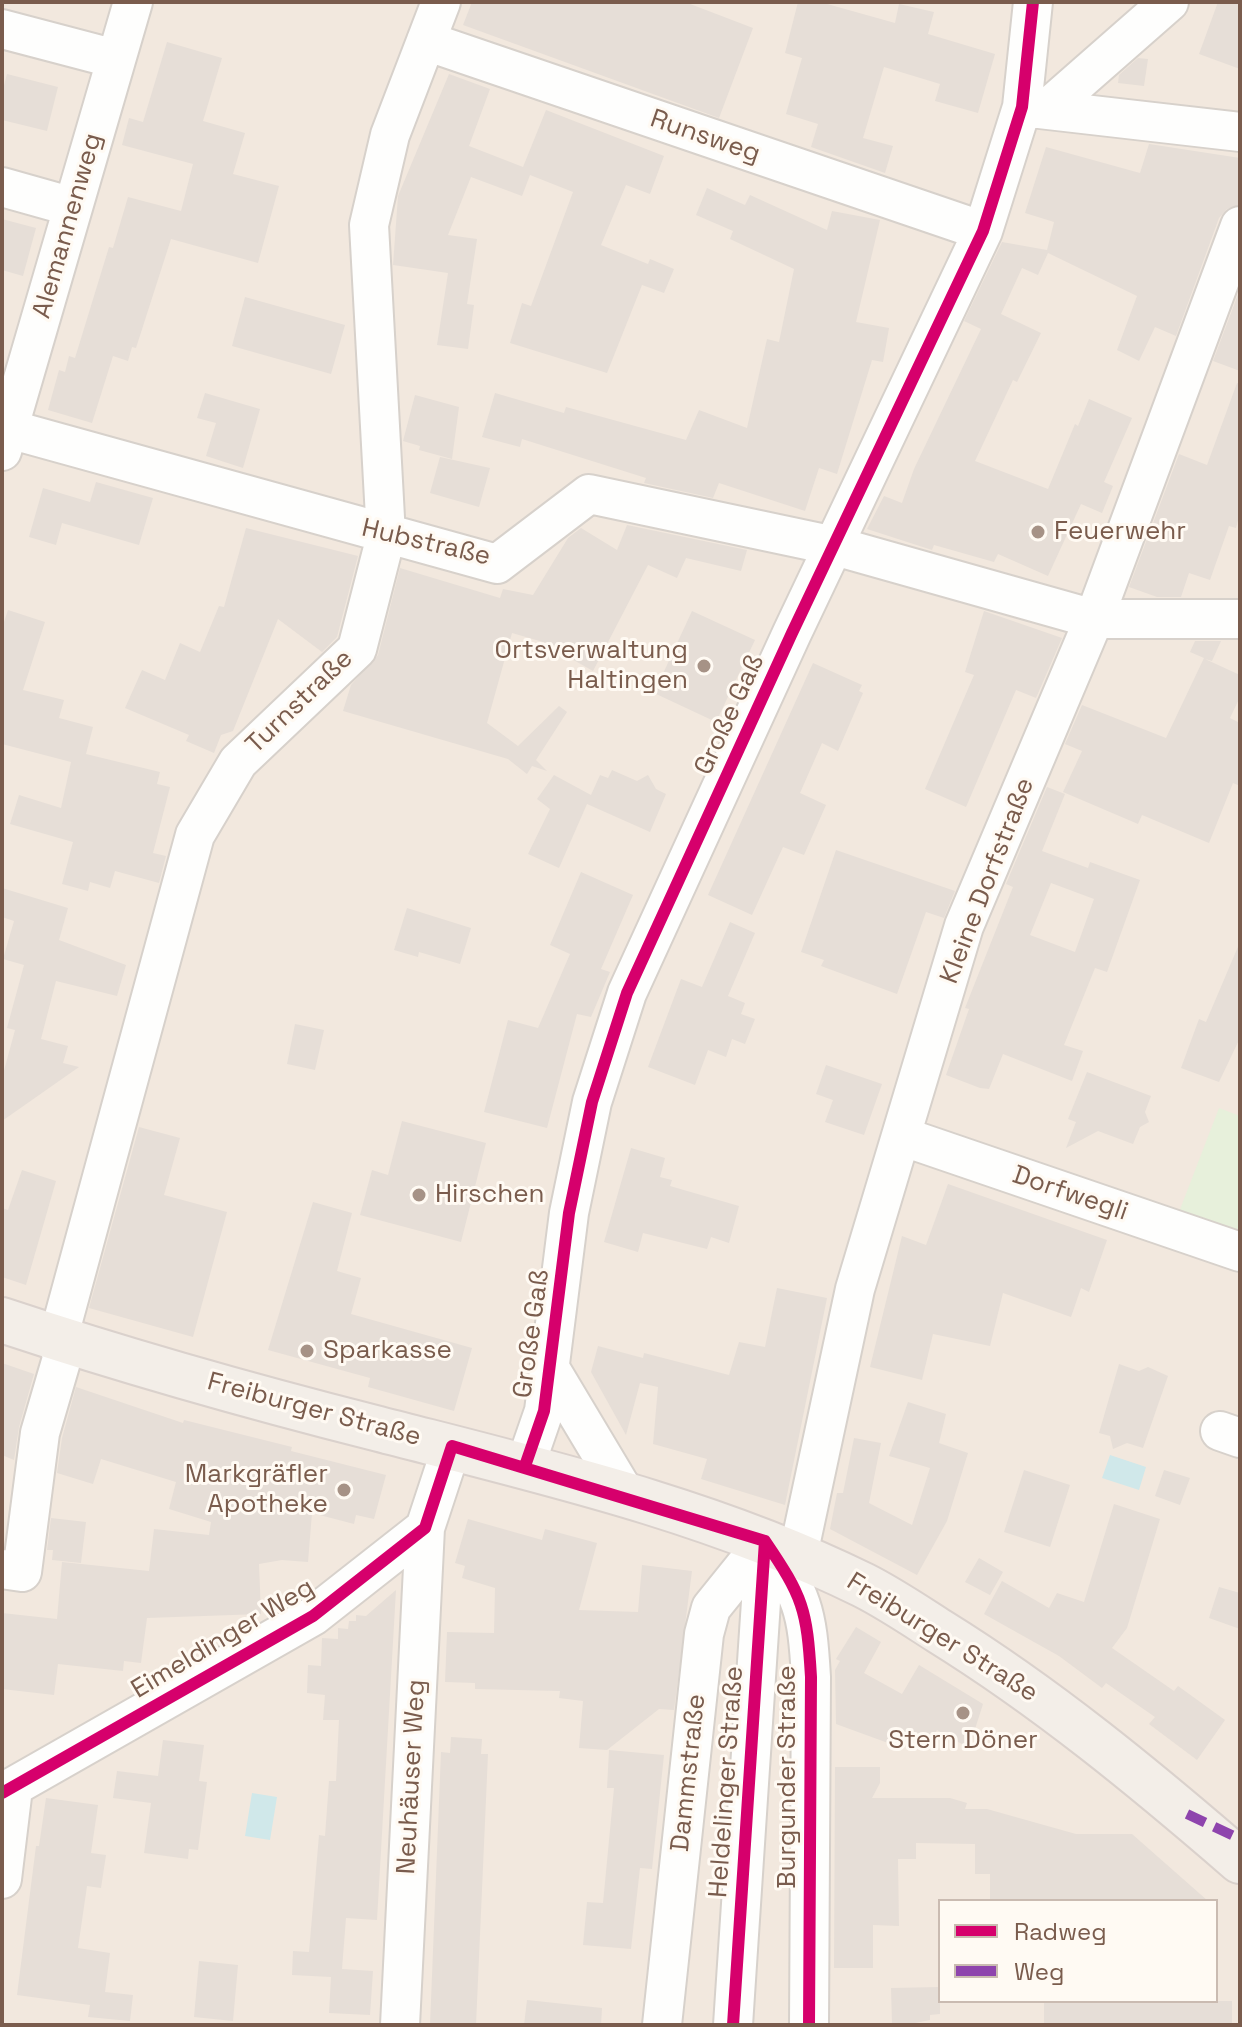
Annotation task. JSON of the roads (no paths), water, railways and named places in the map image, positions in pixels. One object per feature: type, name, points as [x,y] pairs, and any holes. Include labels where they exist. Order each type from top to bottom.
[{"type":"main road","name":"Freiburger Straße","points":[[2,1320],[58,1339],[525,1466],[782,1548],[877,1592],[973,1652],[1118,1756],[1240,1861]]},
{"type":"street","name":"Alemannenweg","points":[[4,436],[133,2]]},
{"type":"street","name":"Turnstraße","points":[[12,1570],[40,1433],[62,1358],[58,1339],[195,835],[238,762],[357,649],[386,536],[369,225],[390,135],[441,2]]},
{"type":"street","name":"Große Gaß","points":[[525,1466],[544,1411],[551,1370],[575,1291],[569,1213],[592,1102],[627,993],[696,839],[983,231],[1035,108],[1033,2]]},
{"type":"street","points":[[1035,108],[1169,2]]},
{"type":"street","points":[[2,29],[116,59]]},
{"type":"street","name":"Runsweg","points":[[426,41],[983,231]]},
{"type":"street","points":[[1035,108],[1240,132]]},
{"type":"street","points":[[2,187],[73,207]]},
{"type":"street","name":"Kleine Dorfstraße","points":[[782,1548],[817,1459],[855,1289],[964,926],[1094,619],[1240,226]]},
{"type":"street","name":"Hubstraße","points":[[4,436],[497,564],[589,494],[835,546]]},
{"type":"street","points":[[835,546],[1094,619],[1240,619]]},
{"type":"street","name":"Dorfwegli","points":[[901,1136],[1240,1252]]},
{"type":"street","name":"Große Gaß","points":[[551,1370],[627,1497]]},
{"type":"street","points":[[425,1528],[452,1446]]},
{"type":"street","name":"Eimeldinger Weg","points":[[7,1790],[313,1616],[425,1528]]},
{"type":"street","name":"Neuhäuser Weg","points":[[400,2025],[425,1528]]},
{"type":"street","name":"Dammstraße","points":[[662,2025],[704,1634],[711,1608],[782,1548]]},
{"type":"street","name":"Heldelinger Straße","points":[[733,2025],[782,1548]]},
{"type":"street","name":"Burgunder Straße","points":[[782,1548],[808,1622],[811,1677],[809,2025]]},
{"type":"street","points":[[2,1879],[7,1790]]},
{"type":"water","points":[[1110,1455],[1146,1467],[1139,1490],[1102,1478]]},
{"type":"water","points":[[252,1793],[277,1797],[270,1840],[245,1836]]},
{"type":"place","name":"Feuerwehr","points":[[1038,532]]},
{"type":"place","name":"Ortsverwaltung Haltingen","points":[[704,666]]},
{"type":"place","name":"Hirschen","points":[[419,1195]]},
{"type":"place","name":"Sparkasse","points":[[307,1351]]},
{"type":"place","name":"Markgräfler Apotheke","points":[[344,1490]]},
{"type":"place","name":"Stern Döner","points":[[963,1713]]}]
